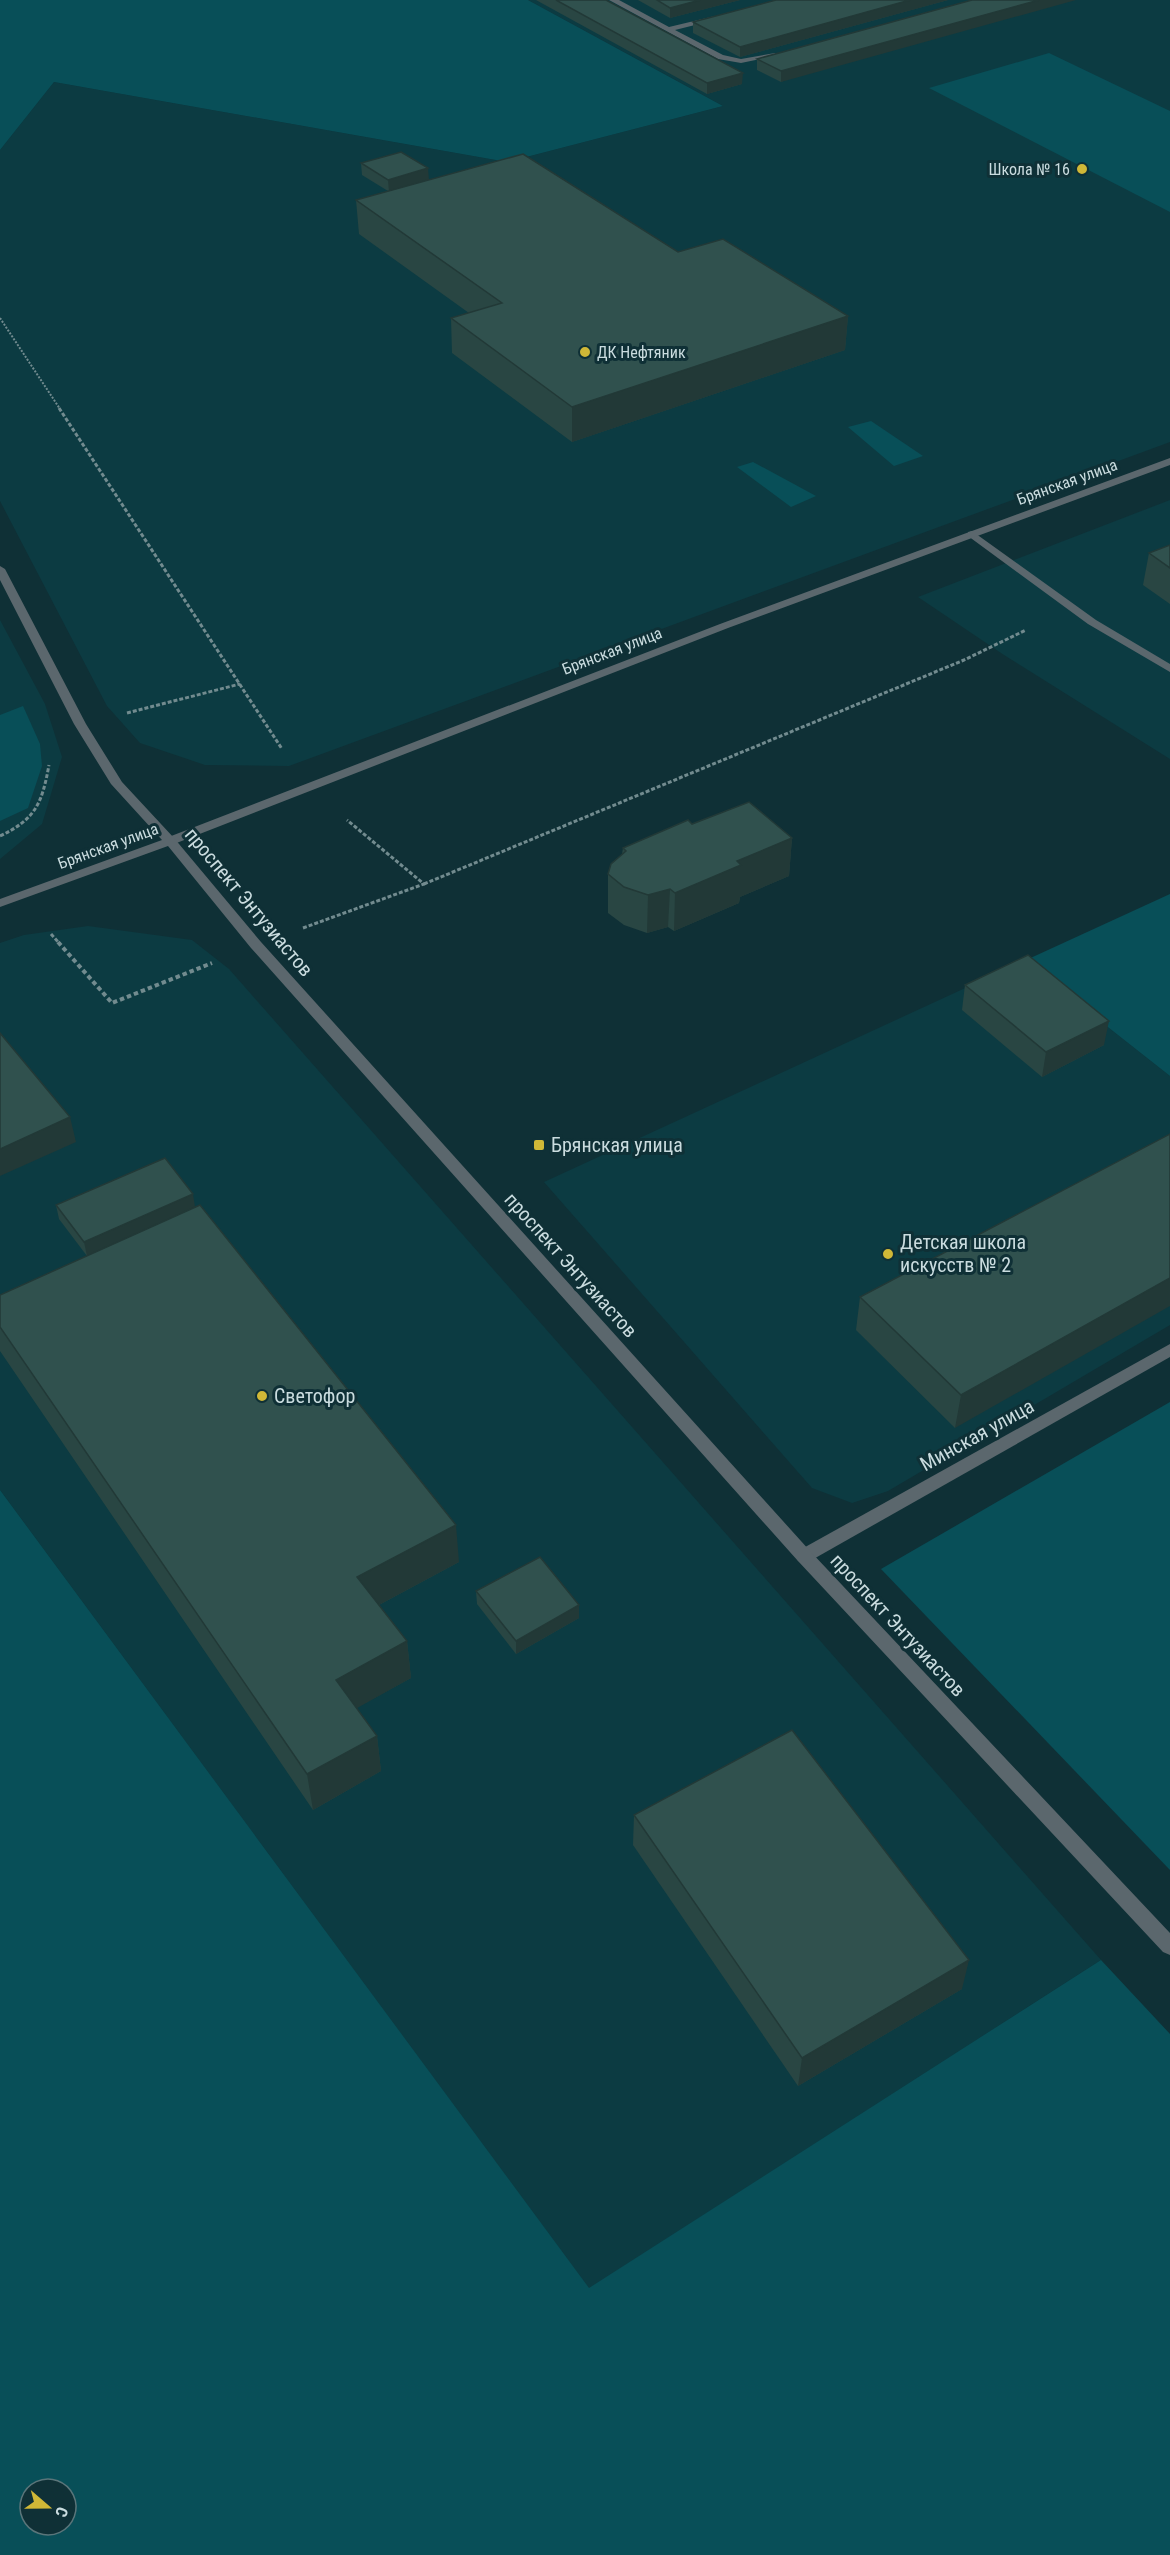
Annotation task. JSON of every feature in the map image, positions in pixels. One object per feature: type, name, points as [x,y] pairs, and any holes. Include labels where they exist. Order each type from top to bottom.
[{"type":"street","points":[[613,0],[720,57],[741,61],[787,52]]},
{"type":"street","points":[[669,29],[724,15]]},
{"type":"street","name":"Брянская улица","points":[[0,903],[170,841],[713,630],[1170,461]]},
{"type":"street","points":[[972,534],[1092,622],[1170,669]]},
{"type":"street","name":"проспект Энтузиастов","points":[[0,569],[80,724],[117,784],[170,841],[256,945],[804,1556],[1170,1946]]},
{"type":"street","name":"Минская улица","points":[[804,1556],[1170,1350]]},
{"type":"path","points":[[0,318],[306,787],[424,884]]},
{"type":"path","points":[[18,896],[112,1003],[256,945],[424,884],[964,660],[1071,607]]},
{"type":"shaded area","points":[[0,0],[528,0],[723,106],[507,162],[54,82],[0,150]]},
{"type":"shaded area","name":"ДК Нефтяник","points":[[528,0],[1170,0],[1170,442],[289,766],[205,765],[140,743],[107,706],[0,501],[0,150],[54,82],[507,162],[723,106]]},
{"type":"shaded area","points":[[1049,53],[1170,111],[1170,212],[929,88]]},
{"type":"shaded area","points":[[871,421],[923,456],[894,466],[848,427]]},
{"type":"shaded area","points":[[753,462],[816,496],[791,507],[737,467]]},
{"type":"shaded area","points":[[1170,500],[1170,759],[1004,655],[918,597]]},
{"type":"shaded area","points":[[0,620],[45,704],[62,757],[42,824],[0,859]]},
{"type":"shaded area","points":[[23,706],[40,744],[42,766],[28,808],[0,821],[0,715]]},
{"type":"shaded area","points":[[1170,894],[1170,1076],[1024,961]]},
{"type":"shaded area","points":[[88,926],[192,940],[229,969],[1101,1960],[589,2289],[0,1490],[0,943],[24,935]]},
{"type":"shaded area","name":"Детская школа искусств № 2","points":[[1024,961],[1170,1076],[1170,1325],[888,1491],[852,1503],[812,1488],[544,1182]]},
{"type":"shaded area","points":[[1170,1402],[1170,1870],[881,1569]]},
{"type":"shaded area","points":[[0,1490],[589,2288],[1101,1960],[1170,2034],[1170,2555],[0,2555]]},
{"type":"building","points":[[556,0],[606,0],[743,73],[707,83]]},
{"type":"building","points":[[657,0],[700,0],[670,8]]},
{"type":"building","points":[[776,0],[910,0],[740,47],[693,22]]},
{"type":"building","points":[[972,0],[1039,0],[781,71],[757,59]]},
{"type":"building","points":[[401,152],[428,168],[388,180],[361,163]]},
{"type":"building","points":[[523,154],[678,252],[723,239],[848,316],[572,407],[451,318],[502,303],[356,200]]},
{"type":"building","points":[[1170,545],[1170,568],[1149,553]]},
{"type":"building","points":[[749,802],[792,838],[737,861],[741,865],[675,893],[670,889],[648,895],[624,887],[608,874],[611,864],[626,851],[623,848],[688,820],[692,824]]},
{"type":"building","points":[[1028,955],[1109,1021],[1046,1052],[965,985]]},
{"type":"building","points":[[0,1033],[70,1117],[0,1149]]},
{"type":"building","points":[[1170,1134],[1170,1278],[961,1395],[860,1297]]},
{"type":"building","points":[[165,1158],[193,1194],[84,1242],[56,1205]]},
{"type":"building","points":[[200,1205],[456,1525],[357,1577],[407,1641],[336,1680],[377,1736],[307,1774],[0,1327],[0,1295]]},
{"type":"building","points":[[540,1557],[579,1605],[516,1641],[476,1591]]},
{"type":"building","points":[[792,1730],[969,1960],[802,2058],[634,1815]]},
{"type":"place","name":"Школа № 16","points":[[1082,169]]},
{"type":"place","name":"ДК Нефтяник","points":[[585,352]]},
{"type":"place","name":"Брянская улица","points":[[539,1145]]},
{"type":"place","name":"Детская школа искусств № 2","points":[[888,1254]]},
{"type":"place","name":"Светофор","points":[[262,1396]]}]
